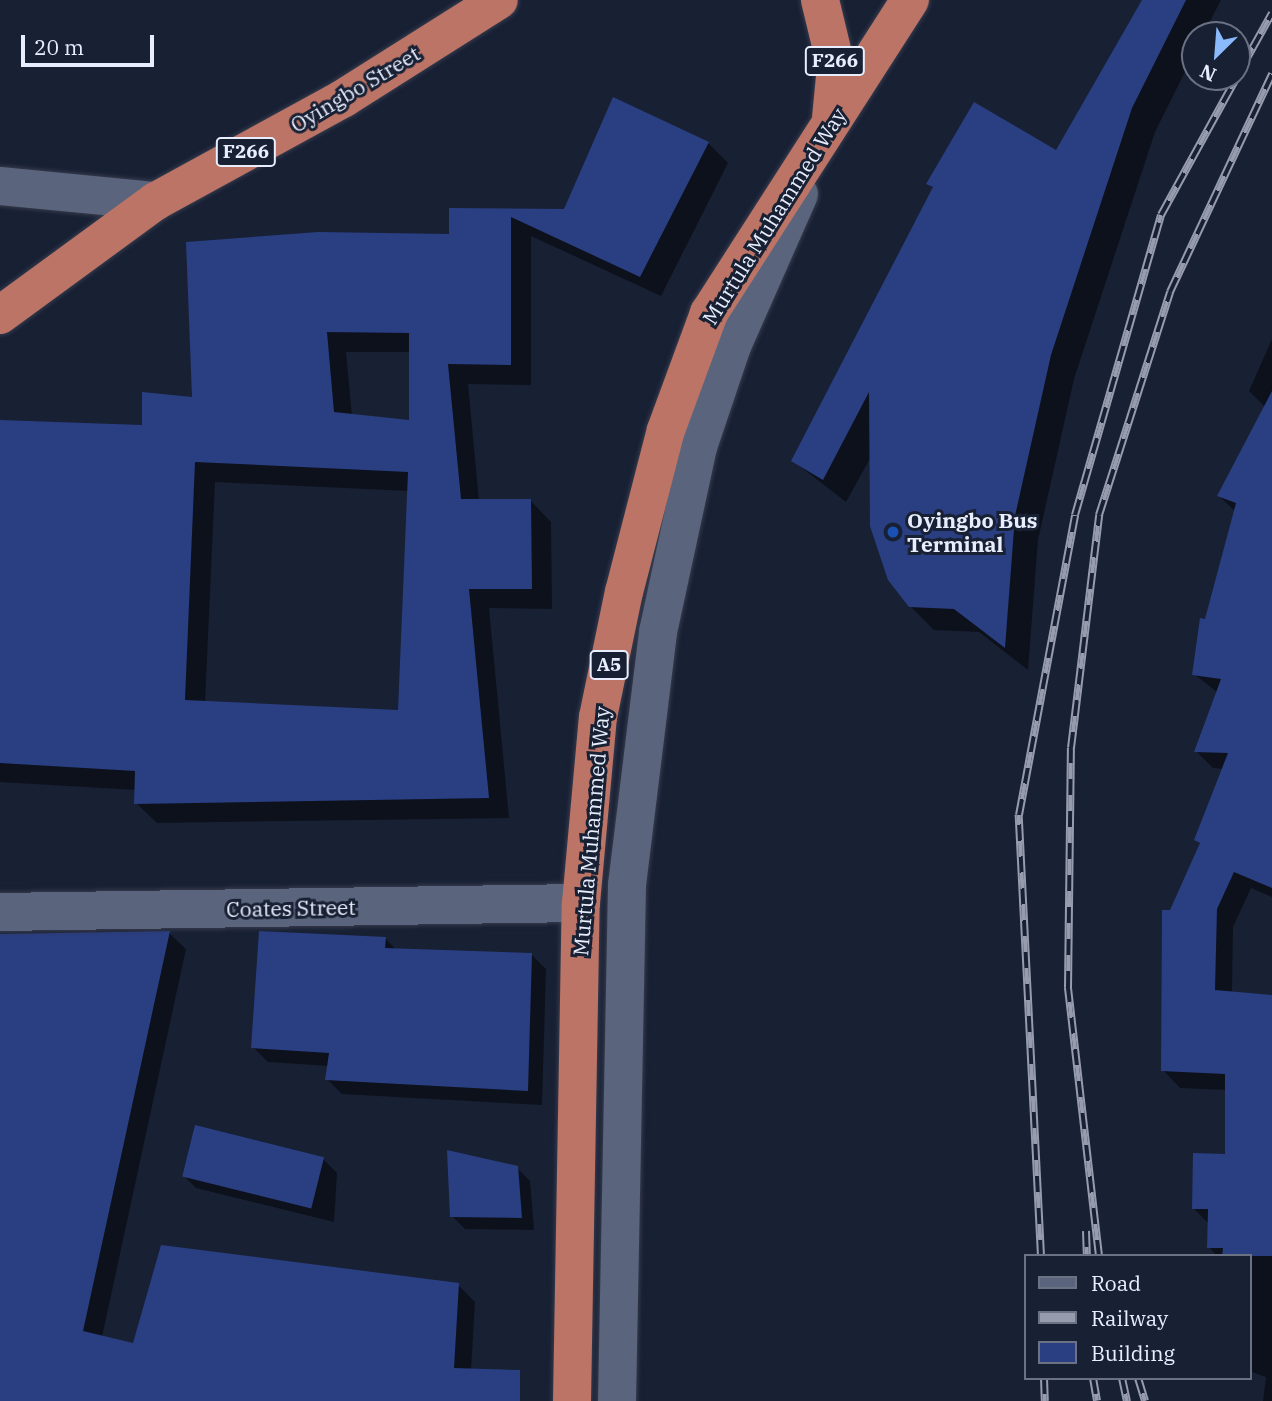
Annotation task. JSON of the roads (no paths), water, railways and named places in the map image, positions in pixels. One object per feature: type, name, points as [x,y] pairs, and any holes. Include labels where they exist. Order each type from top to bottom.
[{"type":"highway","name":"Oyingbo Street","points":[[0,315],[156,201],[344,98],[499,0]]},
{"type":"highway","name":"F266","points":[[820,0],[836,66],[830,123]]},
{"type":"highway","name":"Murtula Muhammed Way","points":[[572,1401],[581,903],[598,717],[666,430],[709,313],[910,0]]},
{"type":"street","points":[[617,1401],[627,885],[658,632],[698,447],[732,346],[830,123]]},
{"type":"street","points":[[0,186],[156,201]]},
{"type":"street","name":"Coates Street","points":[[0,912],[581,903]]},
{"type":"railway","points":[[1251,51],[1272,13]]},
{"type":"railway","points":[[1099,1254],[1068,987],[1071,748],[1099,515],[1170,292],[1272,74]]},
{"type":"railway","points":[[1041,1254],[1019,815],[1075,515],[1161,215],[1229,91]]},
{"type":"railway","points":[[1086,1231],[1087,1254]]},
{"type":"railway","points":[[1044,1380],[1045,1401]]},
{"type":"railway","points":[[1093,1380],[1097,1401]]},
{"type":"railway","points":[[1122,1380],[1127,1401]]},
{"type":"railway","points":[[1139,1380],[1145,1401]]},
{"type":"place","name":"Oyingbo Bus Terminal","points":[[893,532]]}]
